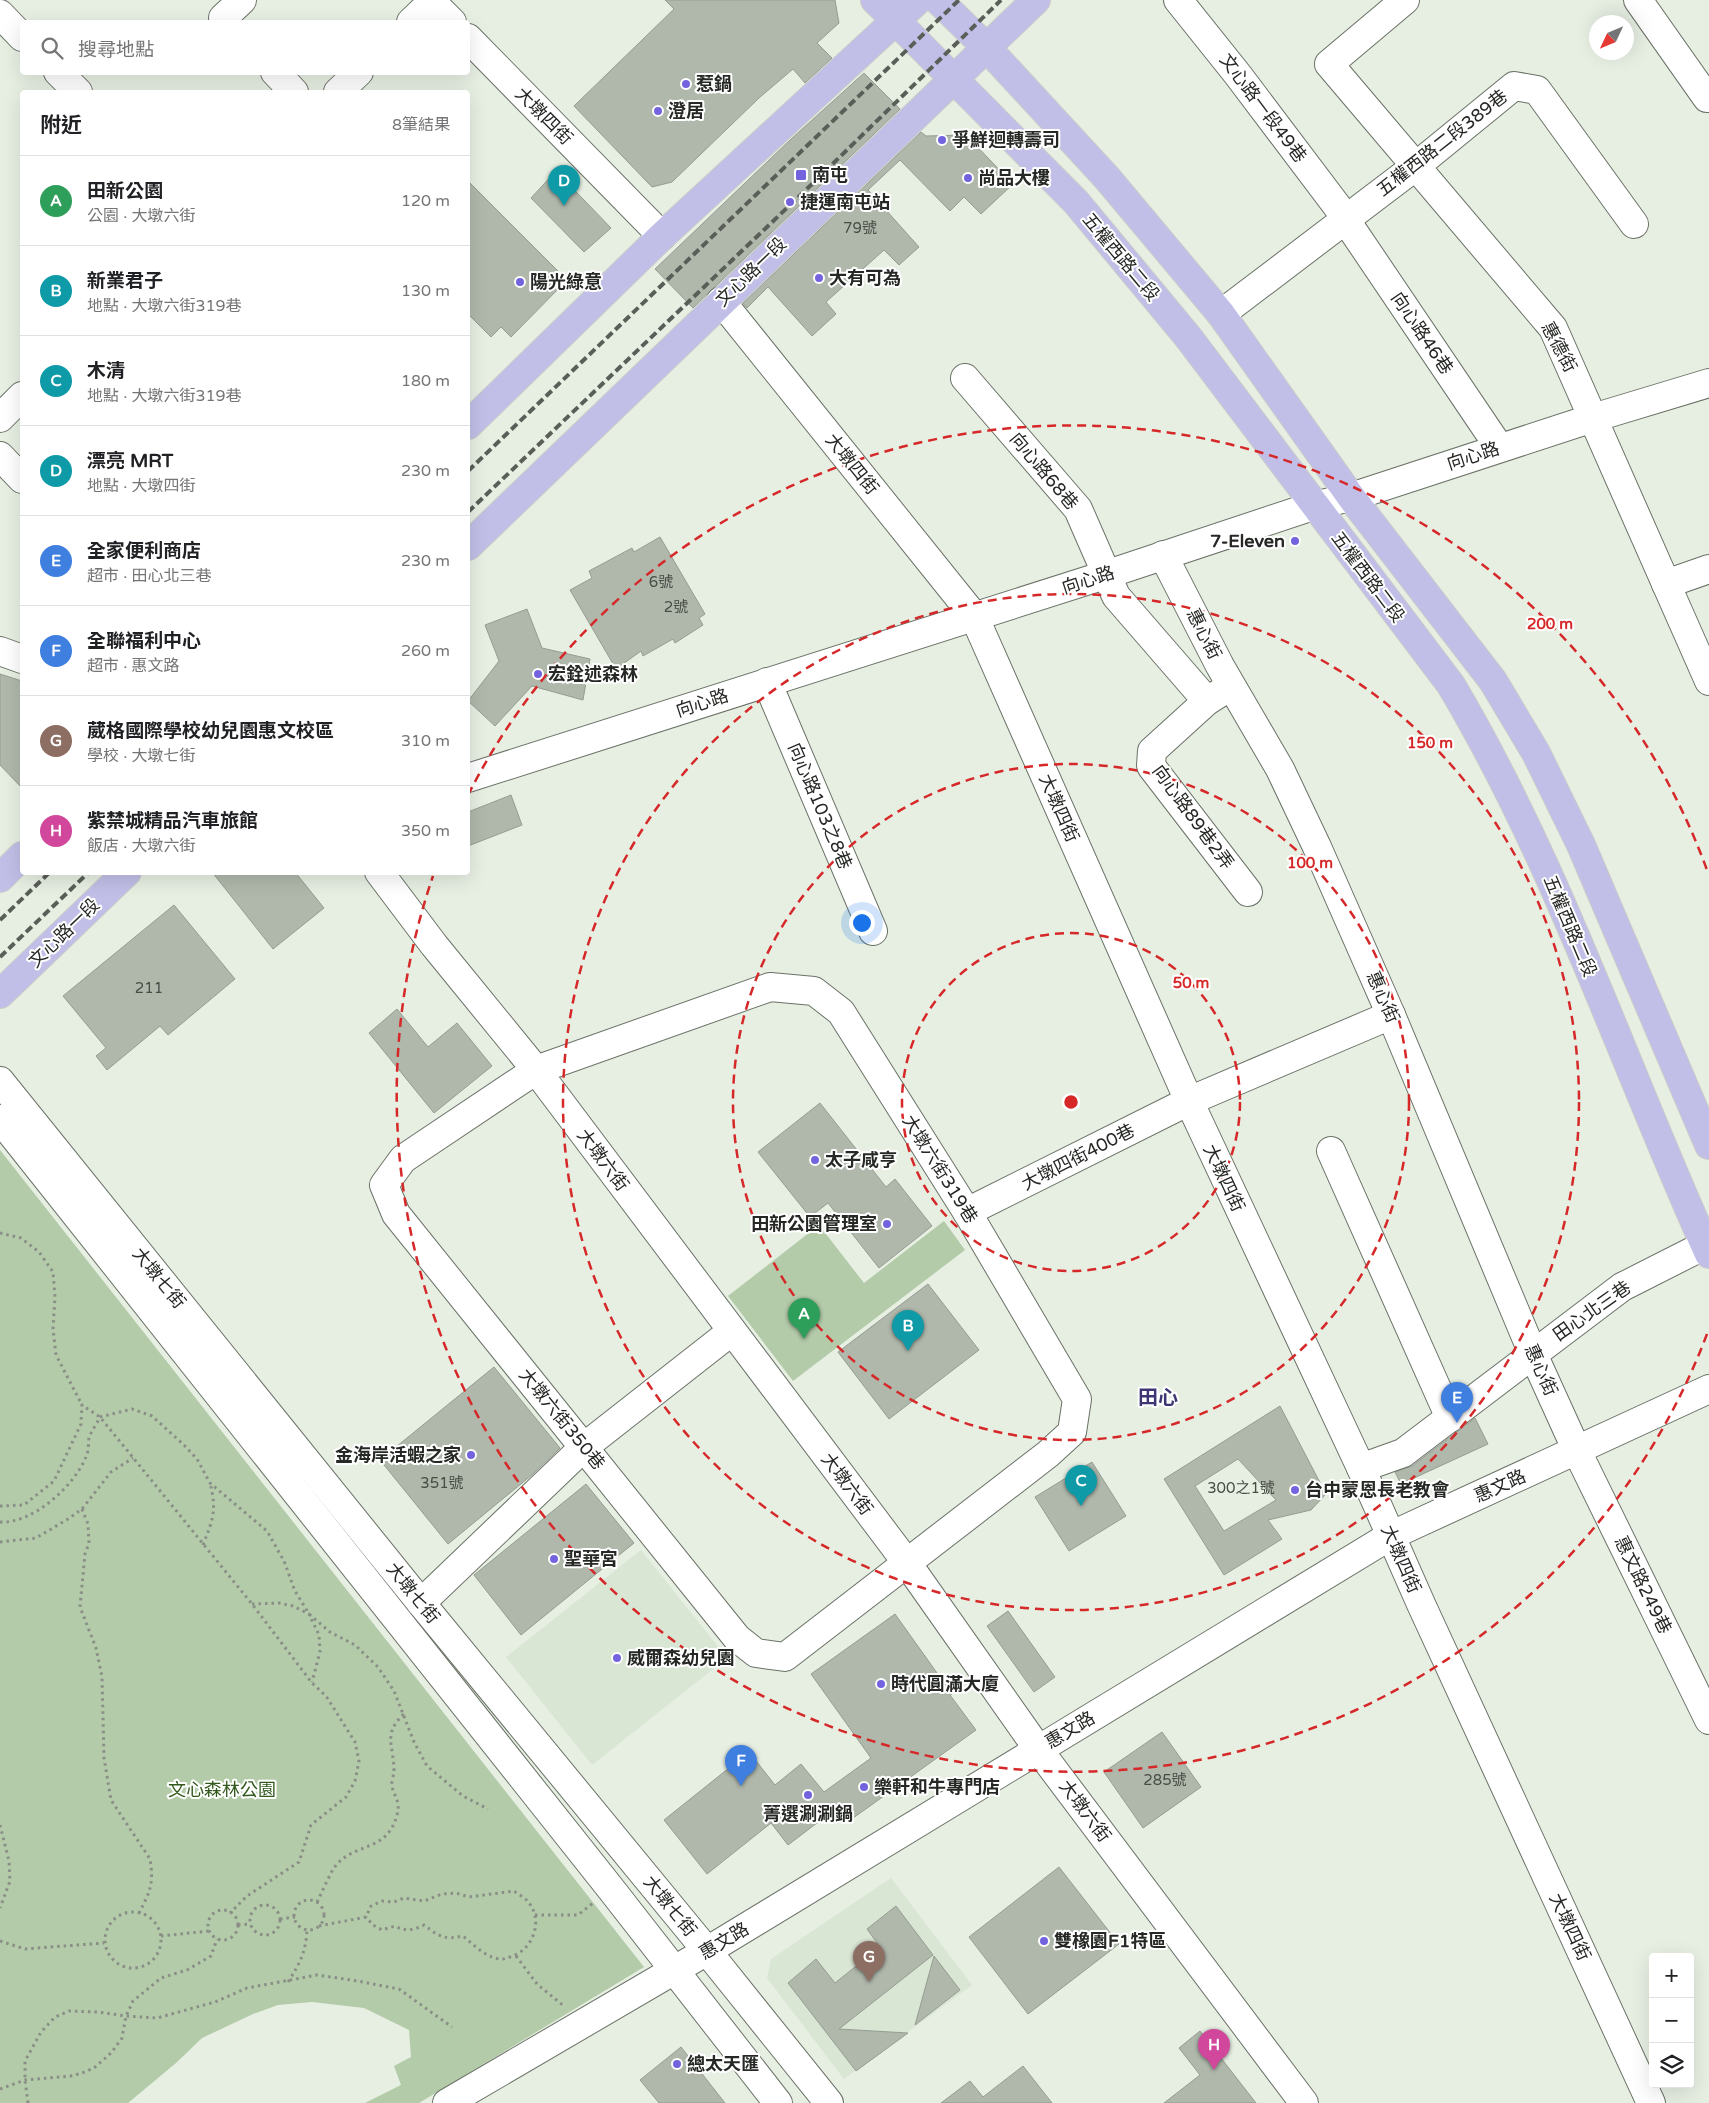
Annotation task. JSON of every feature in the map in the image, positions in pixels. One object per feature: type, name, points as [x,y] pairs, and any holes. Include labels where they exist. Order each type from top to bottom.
[{"type":"main road","name":"五權西路二段","points":[[875,0],[1076,202],[1188,337],[1451,685],[1483,739],[1535,844],[1707,1249]]},
{"type":"main road","points":[[470,423],[662,236],[918,0]]},
{"type":"main road","name":"五權西路二段","points":[[938,0],[986,47],[1107,178],[1221,314],[1351,497],[1493,680],[1536,754],[1581,845],[1709,1145]]},
{"type":"main road","name":"文心路一段","points":[[470,544],[1036,0]]},
{"type":"main road","points":[[0,878],[20,858]]},
{"type":"main road","name":"文心路一段","points":[[0,994],[124,875]]},
{"type":"street","points":[[225,20],[223,18],[242,0]]},
{"type":"street","name":"文心路一段49巷","points":[[1178,0],[1238,75],[1345,218]]},
{"type":"street","name":"惠德街","points":[[1405,0],[1329,64],[1553,328],[1709,681]]},
{"type":"street","points":[[1638,0],[1707,98],[1709,98]]},
{"type":"street","points":[[413,20],[431,1],[450,20]]},
{"type":"street","points":[[0,14],[20,35]]},
{"type":"street","name":"大墩四街","points":[[470,40],[662,236]]},
{"type":"street","points":[[61,75],[76,90]]},
{"type":"street","points":[[278,75],[292,90]]},
{"type":"street","points":[[340,90],[356,75]]},
{"type":"street","name":"五權西路二段389巷","points":[[1221,314],[1345,218],[1416,166],[1514,86],[1537,90],[1634,224]]},
{"type":"street","name":"向心路46巷","points":[[1345,218],[1499,447]]},
{"type":"street","name":"大墩四街","points":[[721,301],[974,616],[1189,1101],[1361,1468],[1390,1536],[1651,2103]]},
{"type":"street","name":"向心路68巷","points":[[966,378],[1078,508],[1108,574]]},
{"type":"street","name":"向心路","points":[[470,777],[1108,574],[1314,506],[1351,497],[1499,447],[1709,383]]},
{"type":"street","points":[[0,418],[20,398]]},
{"type":"street","points":[[0,456],[20,477]]},
{"type":"street","name":"惠心街","points":[[1163,555],[1220,666],[1284,777],[1317,847],[1391,1014],[1533,1354],[1577,1451]]},
{"type":"street","points":[[1666,584],[1709,569]]},
{"type":"street","name":"惠心街","points":[[1108,574],[1116,596],[1208,701]]},
{"type":"street","points":[[0,651],[20,658]]},
{"type":"street","name":"向心路103之8巷","points":[[767,682],[873,931]]},
{"type":"street","name":"向心路89巷2弄","points":[[1232,685],[1208,701],[1152,751],[1152,766],[1248,892]]},
{"type":"street","name":"大墩六街","points":[[381,875],[434,945],[536,1070],[906,1563],[1038,1749],[1304,2103]]},
{"type":"street","name":"大墩六街319巷","points":[[536,1070],[770,987],[814,991],[841,1012],[967,1212],[1077,1399],[1072,1432],[1048,1454],[906,1563]]},
{"type":"street","name":"大墩四街400巷","points":[[967,1212],[1189,1101],[1391,1014]]},
{"type":"street","name":"大墩六街350巷","points":[[536,1070],[403,1159],[384,1186],[396,1214],[737,1638],[756,1653],[785,1657],[906,1563]]},
{"type":"street","name":"大墩七街","points":[[0,1081],[421,1603],[707,1951],[828,2103]]},
{"type":"street","name":"大墩七街","points":[[0,1119],[611,1889],[778,2103]]},
{"type":"street","points":[[1331,1151],[1450,1418]]},
{"type":"street","name":"田心北三巷","points":[[1361,1468],[1403,1453],[1622,1287],[1707,1249]]},
{"type":"street","points":[[421,1603],[584,1447],[732,1331]]},
{"type":"street","name":"惠文路","points":[[448,2103],[707,1951],[1390,1536],[1709,1389]]},
{"type":"street","name":"惠文路249巷","points":[[1577,1451],[1709,1720]]},
{"type":"path","points":[[0,1233],[21,1238],[39,1252],[53,1272],[55,1297],[53,1329],[56,1355],[82,1405],[82,1424],[54,1481],[24,1505],[0,1506]]},
{"type":"path","points":[[82,1405],[100,1417],[252,1604],[312,1682],[326,1696],[354,1742],[360,1761],[356,1781],[346,1796],[311,1825],[298,1862],[247,1896],[230,1912]]},
{"type":"path","points":[[0,1522],[36,1514],[61,1492],[79,1472],[88,1455],[89,1436],[100,1417],[132,1409],[152,1416],[197,1459],[210,1483],[214,1502],[214,1517],[203,1545]]},
{"type":"path","points":[[0,1542],[36,1538],[82,1509],[111,1472],[133,1458]]},
{"type":"path","points":[[210,1483],[267,1531],[284,1561],[295,1591],[319,1635],[320,1652],[312,1682]]},
{"type":"path","points":[[82,1509],[88,1524],[89,1543],[85,1554],[80,1607],[96,1648],[102,1677],[104,1758],[111,1800],[150,1859],[151,1864],[151,1891],[139,1913]]},
{"type":"path","points":[[252,1604],[279,1603],[293,1606],[309,1614],[330,1632],[355,1645],[378,1667],[394,1691],[414,1742],[428,1766],[463,1796],[488,1809]]},
{"type":"path","points":[[317,1902],[339,1862],[359,1850],[376,1844],[391,1830],[397,1814],[398,1798],[391,1785],[394,1771],[390,1739],[394,1723],[404,1714]]},
{"type":"path","points":[[0,1825],[8,1861],[10,1881],[0,1908]]},
{"type":"path","points":[[534,1916],[578,1915],[611,1889]]},
{"type":"path","points":[[514,1891],[529,1903],[536,1920],[534,1935],[527,1948],[516,1956],[501,1960],[486,1954],[463,1936],[449,1939],[440,1936],[424,1925],[414,1930],[402,1930],[395,1926],[382,1930],[373,1925],[366,1917],[371,1906],[382,1901],[394,1902],[404,1898],[424,1901],[442,1894],[456,1893],[468,1897],[514,1891]]},
{"type":"path","points":[[318,1926],[324,1914],[323,1909],[317,1902],[307,1900],[299,1904],[296,1908],[295,1917],[299,1925],[307,1929],[366,1917]]},
{"type":"path","points":[[262,1905],[267,1905],[276,1910],[280,1919],[274,1932],[265,1934],[256,1931],[251,1924],[251,1914],[257,1907],[262,1905]]},
{"type":"path","points":[[221,1910],[230,1912],[238,1925],[232,1937],[222,1940],[217,1939],[209,1931],[212,1914],[221,1910]]},
{"type":"path","points":[[129,1912],[139,1913],[148,1916],[154,1922],[161,1936],[157,1954],[152,1961],[138,1968],[122,1967],[108,1956],[104,1943],[107,1928],[112,1920],[129,1912]]},
{"type":"path","points":[[280,1919],[295,1917]]},
{"type":"path","points":[[238,1925],[251,1924]]},
{"type":"path","points":[[288,1982],[306,1948],[307,1929]]},
{"type":"path","points":[[161,1936],[209,1931]]},
{"type":"path","points":[[0,2089],[24,2080],[70,2076],[94,2068],[111,2053],[122,2038],[126,2016],[133,2001],[161,1978],[187,1970],[211,1956],[217,1939]]},
{"type":"path","points":[[0,1942],[25,1949],[104,1943]]},
{"type":"path","points":[[516,1956],[537,1984],[584,2024]]},
{"type":"path","points":[[28,2103],[24,2080],[26,2061],[35,2041],[55,2017],[69,2011],[80,2010],[156,2018],[215,2002],[247,1988],[288,1982],[317,1975],[358,1980],[399,1989],[452,2027]]},
{"type":"shaded area","name":"威爾森幼兒園","points":[[641,1550],[727,1658],[592,1765],[506,1657]]},
{"type":"shaded area","points":[[891,1878],[972,1985],[844,2079],[767,1978],[771,1959]]},
{"type":"green space","name":"文心森林公園","points":[[0,1150],[644,1967],[419,2103],[365,2103],[401,2085],[394,2066],[411,2057],[409,2030],[364,2008],[312,2002],[278,2005],[253,2014],[202,2038],[176,2063],[128,2103],[0,2103]]},
{"type":"green space","points":[[944,1221],[965,1250],[793,1381],[728,1296],[819,1225],[864,1283]]},
{"type":"building","points":[[665,0],[835,0],[839,23],[817,43],[832,58],[805,83],[793,69],[759,98],[672,182],[652,187],[574,106],[674,9]]},
{"type":"building","points":[[864,73],[900,109],[693,308],[655,269],[790,140]]},
{"type":"building","points":[[921,132],[926,136],[966,135],[1013,184],[981,214],[964,197],[950,211],[900,160],[868,190],[919,247],[899,265],[884,250],[826,302],[836,314],[812,336],[768,287],[747,308],[743,303]]},
{"type":"building","points":[[556,171],[611,228],[584,252],[531,198]]},
{"type":"building","name":"陽光綠意","points":[[470,183],[567,280],[511,337],[501,327],[491,337],[470,316]]},
{"type":"building","points":[[660,537],[705,614],[699,618],[703,625],[675,643],[673,639],[643,656],[641,651],[616,669],[570,590],[592,578],[589,571],[632,548],[634,552]]},
{"type":"building","name":"宏銓述森林","points":[[527,609],[542,648],[590,659],[583,700],[532,686],[495,726],[470,703],[470,698],[499,661],[485,625]]},
{"type":"building","points":[[0,674],[20,680],[20,786],[0,765]]},
{"type":"building","points":[[511,795],[522,825],[470,845],[470,811]]},
{"type":"building","points":[[214,875],[297,875],[324,908],[273,949]]},
{"type":"building","points":[[174,905],[235,979],[168,1035],[160,1026],[107,1070],[96,1056],[106,1048],[63,996]]},
{"type":"building","points":[[397,1009],[428,1047],[457,1023],[492,1066],[434,1113],[369,1033]]},
{"type":"building","points":[[820,1103],[886,1187],[895,1179],[932,1226],[879,1268],[828,1203],[810,1217],[758,1152]]},
{"type":"building","points":[[928,1284],[979,1350],[889,1419],[838,1352]]},
{"type":"building","name":"金海岸活蝦之家","points":[[494,1367],[560,1448],[533,1474],[448,1544],[380,1460]]},
{"type":"building","name":"台中蒙恩長老教會","points":[[1280,1406],[1326,1494],[1311,1510],[1268,1520],[1282,1539],[1224,1575],[1164,1479]],"holes":[[[1238,1459],[1276,1500],[1224,1531],[1195,1486]]]},
{"type":"building","points":[[1475,1418],[1488,1444],[1401,1484],[1395,1472],[1412,1466]]},
{"type":"building","points":[[1092,1462],[1126,1516],[1069,1551],[1035,1497]]},
{"type":"building","name":"聖華宮","points":[[586,1484],[634,1543],[521,1635],[474,1575]]},
{"type":"building","points":[[1008,1611],[1055,1677],[1034,1692],[987,1626]]},
{"type":"building","points":[[895,1614],[976,1730],[849,1821],[838,1807],[788,1845],[771,1823],[707,1874],[664,1820],[749,1752],[775,1785],[801,1764],[824,1792],[871,1758],[811,1674]]},
{"type":"building","points":[[1162,1732],[1201,1787],[1143,1828],[1104,1772]]},
{"type":"building","name":"雙橡園F1特區","points":[[1059,1867],[1119,1944],[1028,2014],[969,1937]]},
{"type":"building","points":[[896,1906],[933,1955],[839,2029],[908,2033],[856,2071],[788,1983],[816,1959],[835,1983],[880,1947],[867,1929]]},
{"type":"building","points":[[934,1956],[960,1990],[915,2025]]},
{"type":"building","points":[[1200,2031],[1256,2103],[1164,2103],[1200,2075],[1179,2048]]},
{"type":"building","name":"總太天匯","points":[[681,2047],[725,2103],[659,2103],[640,2080]]},
{"type":"building","points":[[1023,2066],[1052,2103],[941,2103],[970,2081],[983,2097]]},
{"type":"railway","points":[[470,469],[959,0]]},
{"type":"railway","points":[[470,510],[811,185],[1001,0]]},
{"type":"railway","points":[[0,920],[47,875]]},
{"type":"railway","points":[[0,957],[86,875]]},
{"type":"place","name":"惹鍋","points":[[686,84]]},
{"type":"place","name":"澄居","points":[[658,111]]},
{"type":"place","name":"爭鮮迴轉壽司","points":[[942,140]]},
{"type":"place","name":"南屯","points":[[801,175]]},
{"type":"place","name":"尚品大樓","points":[[968,178]]},
{"type":"place","name":"捷運南屯站","points":[[790,202]]},
{"type":"place","name":"漂亮 MRT","points":[[564,206]]},
{"type":"place","name":"大有可為","points":[[819,278]]},
{"type":"place","name":"陽光綠意","points":[[520,282]]},
{"type":"place","name":"7-Eleven","points":[[1295,541]]},
{"type":"place","name":"宏銓述森林","points":[[538,674]]},
{"type":"place","name":"太子咸亨","points":[[815,1160]]},
{"type":"place","name":"田新公園管理室","points":[[887,1224]]},
{"type":"place","name":"田新公園","points":[[804,1339]]},
{"type":"place","name":"新業君子","points":[[908,1351]]},
{"type":"place","name":"全家便利商店","points":[[1457,1423]]},
{"type":"place","name":"金海岸活蝦之家","points":[[471,1455]]},
{"type":"place","name":"台中蒙恩長老教會","points":[[1295,1490]]},
{"type":"place","name":"木清","points":[[1081,1506]]},
{"type":"place","name":"聖華宮","points":[[554,1559]]},
{"type":"place","name":"威爾森幼兒園","points":[[617,1658]]},
{"type":"place","name":"時代圓滿大廈","points":[[881,1684]]},
{"type":"place","name":"全聯福利中心","points":[[741,1786]]},
{"type":"place","name":"樂軒和牛專門店","points":[[864,1787]]},
{"type":"place","name":"菁選涮涮鍋","points":[[808,1795]]},
{"type":"place","name":"雙橡園F1特區","points":[[1044,1941]]},
{"type":"place","name":"葳格國際學校幼兒園惠文校區","points":[[869,1982]]},
{"type":"place","name":"總太天匯","points":[[677,2064]]},
{"type":"place","name":"紫禁城精品汽車旅館","points":[[1214,2070]]},
{"type":"district","name":"田心","points":[[1158,1398]]}]
